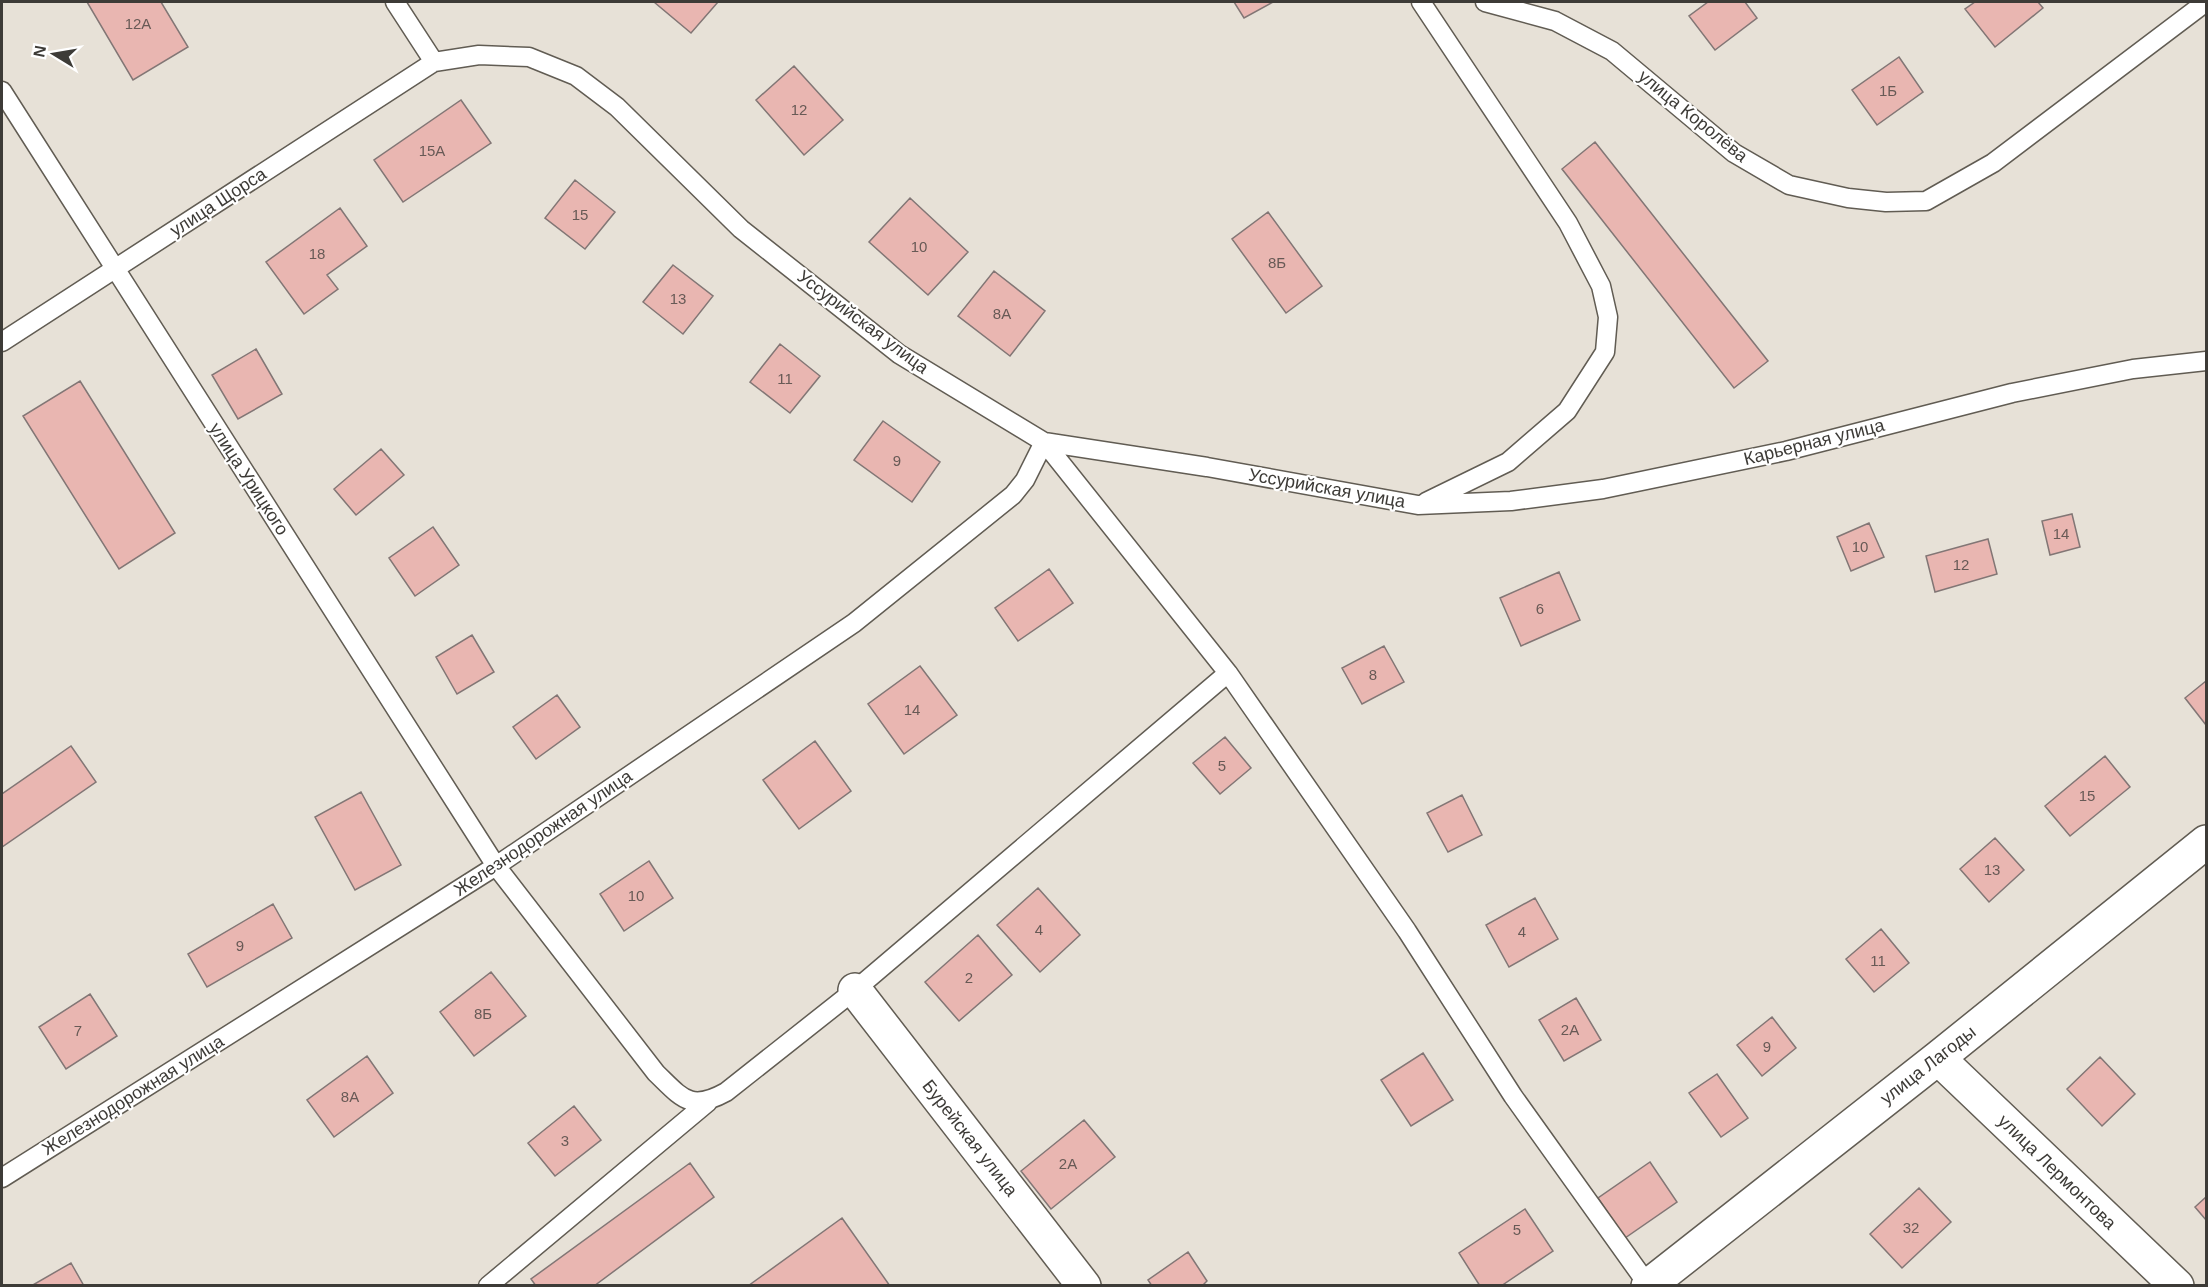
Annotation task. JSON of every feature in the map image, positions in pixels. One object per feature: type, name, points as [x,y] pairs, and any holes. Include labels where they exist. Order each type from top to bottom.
[{"type":"street","name":"улица Лагоды","points":[[1648,1285],[1938,1058],[2206,842]]},
{"type":"street","name":"Бурейская улица","points":[[855,990],[1084,1286]]},
{"type":"street","name":"улица Лермонтова","points":[[1938,1058],[2177,1286]]},
{"type":"lane","points":[[395,2],[434,62]]},
{"type":"lane","points":[[1419,505],[1508,462],[1567,411],[1605,352],[1608,317],[1601,286],[1568,223],[1420,2]]},
{"type":"lane","name":"улица Королёва","points":[[1485,2],[1555,21],[1612,51],[1734,153],[1789,184],[1848,198],[1886,202],[1926,201],[1994,163],[2206,2]]},
{"type":"lane","name":"Уссурийская улица","points":[[434,62],[479,55],[529,57],[576,76],[617,107],[741,229],[899,354],[1044,442],[1207,467],[1419,505]]},
{"type":"lane","name":"улица Щорса","points":[[2,342],[434,62]]},
{"type":"lane","name":"улица Урицкого","points":[[2,91],[496,866],[656,1072],[684,1100],[708,1102]]},
{"type":"lane","name":"Карьерная улица","points":[[1419,505],[1511,501],[1603,489],[1786,451],[2012,393],[2133,369],[2206,361]]},
{"type":"lane","points":[[1044,442],[1228,673],[1407,931],[1513,1096],[1648,1285]]},
{"type":"lane","name":"Железнодорожная улица","points":[[2,1178],[496,866],[854,623],[1013,495],[1025,480],[1044,442]]},
{"type":"lane","points":[[488,1286],[708,1102],[726,1092],[855,990],[1228,673]]},
{"type":"building","points":[[87,2],[161,2],[188,47],[133,80]]},
{"type":"building","points":[[654,2],[718,2],[691,33]]},
{"type":"building","points":[[1234,2],[1273,2],[1244,18]]},
{"type":"building","points":[[1708,2],[1745,2],[1757,18],[1715,50],[1689,16]]},
{"type":"building","points":[[1975,2],[2038,2],[2043,8],[1995,47],[1965,9]]},
{"type":"building","points":[[1899,57],[1923,92],[1877,125],[1852,90]]},
{"type":"building","points":[[794,66],[843,120],[804,155],[756,100]]},
{"type":"building","points":[[461,100],[491,143],[403,202],[374,160]]},
{"type":"building","points":[[1595,142],[1768,361],[1734,388],[1562,169]]},
{"type":"building","points":[[575,180],[615,212],[585,249],[545,218]]},
{"type":"building","points":[[910,198],[968,252],[928,295],[869,242]]},
{"type":"building","points":[[340,208],[367,246],[327,275],[338,289],[304,314],[266,262]]},
{"type":"building","points":[[1268,212],[1322,286],[1286,313],[1232,239]]},
{"type":"building","points":[[673,265],[713,296],[683,334],[643,302]]},
{"type":"building","points":[[994,271],[1045,311],[1010,356],[958,316]]},
{"type":"building","points":[[780,344],[820,376],[790,413],[750,382]]},
{"type":"building","points":[[256,349],[282,394],[238,419],[212,375]]},
{"type":"building","points":[[80,381],[175,533],[119,569],[23,416]]},
{"type":"building","points":[[883,421],[940,462],[912,502],[854,460]]},
{"type":"building","points":[[381,449],[404,475],[356,515],[334,489]]},
{"type":"building","points":[[2072,514],[2080,547],[2050,555],[2042,521]]},
{"type":"building","points":[[1869,523],[1884,557],[1851,571],[1837,537]]},
{"type":"building","points":[[433,527],[459,565],[415,596],[389,558]]},
{"type":"building","points":[[1988,539],[1997,574],[1935,592],[1926,556]]},
{"type":"building","points":[[1049,569],[1073,603],[1018,641],[995,608]]},
{"type":"building","points":[[1559,572],[1580,620],[1521,646],[1500,598]]},
{"type":"building","points":[[472,635],[494,672],[457,694],[436,657]]},
{"type":"building","points":[[1384,646],[1404,682],[1362,704],[1342,668]]},
{"type":"building","points":[[920,666],[957,715],[904,754],[868,704]]},
{"type":"building","points":[[2206,681],[2206,725],[2185,698]]},
{"type":"building","points":[[557,695],[580,727],[536,759],[513,727]]},
{"type":"building","points":[[1225,737],[1251,768],[1220,794],[1193,763]]},
{"type":"building","points":[[815,741],[851,791],[799,829],[763,780]]},
{"type":"building","points":[[71,746],[96,782],[2,847],[2,794]]},
{"type":"building","points":[[2105,756],[2130,787],[2070,836],[2045,806]]},
{"type":"building","points":[[361,792],[401,865],[355,890],[315,817]]},
{"type":"building","points":[[1462,795],[1482,835],[1448,852],[1427,813]]},
{"type":"building","points":[[1995,838],[2024,870],[1989,902],[1960,869]]},
{"type":"building","points":[[649,861],[673,898],[624,931],[600,894]]},
{"type":"building","points":[[1038,888],[1080,935],[1040,972],[997,925]]},
{"type":"building","points":[[1535,898],[1558,939],[1509,967],[1486,925]]},
{"type":"building","points":[[273,904],[292,938],[207,987],[188,954]]},
{"type":"building","points":[[1881,929],[1909,963],[1874,992],[1846,959]]},
{"type":"building","points":[[978,935],[1012,975],[959,1021],[925,982]]},
{"type":"building","points":[[491,972],[526,1016],[474,1056],[440,1012]]},
{"type":"building","points":[[90,994],[117,1036],[66,1069],[39,1027]]},
{"type":"building","points":[[1576,998],[1601,1040],[1564,1061],[1539,1020]]},
{"type":"building","points":[[1772,1017],[1796,1048],[1762,1076],[1737,1045]]},
{"type":"building","points":[[1423,1053],[1453,1100],[1411,1126],[1381,1080]]},
{"type":"building","points":[[367,1056],[393,1093],[334,1137],[307,1100]]},
{"type":"building","points":[[2100,1057],[2135,1094],[2102,1126],[2067,1089]]},
{"type":"building","points":[[1717,1074],[1748,1118],[1721,1137],[1689,1093]]},
{"type":"building","points":[[574,1106],[601,1140],[555,1176],[528,1143]]},
{"type":"building","points":[[1084,1120],[1115,1157],[1051,1209],[1021,1171]]},
{"type":"building","points":[[1650,1162],[1677,1202],[1625,1238],[1598,1198]]},
{"type":"building","points":[[690,1163],[714,1197],[594,1286],[536,1286],[531,1279]]},
{"type":"building","points":[[1919,1188],[1951,1222],[1902,1268],[1870,1234]]},
{"type":"building","points":[[2206,1197],[2206,1220],[2195,1207]]},
{"type":"building","points":[[1525,1209],[1553,1251],[1501,1286],[1480,1286],[1459,1253]]},
{"type":"building","points":[[842,1218],[890,1286],[748,1286]]},
{"type":"building","points":[[1188,1252],[1207,1281],[1202,1286],[1152,1286],[1148,1280]]},
{"type":"building","points":[[71,1263],[84,1286],[31,1286]]}]
